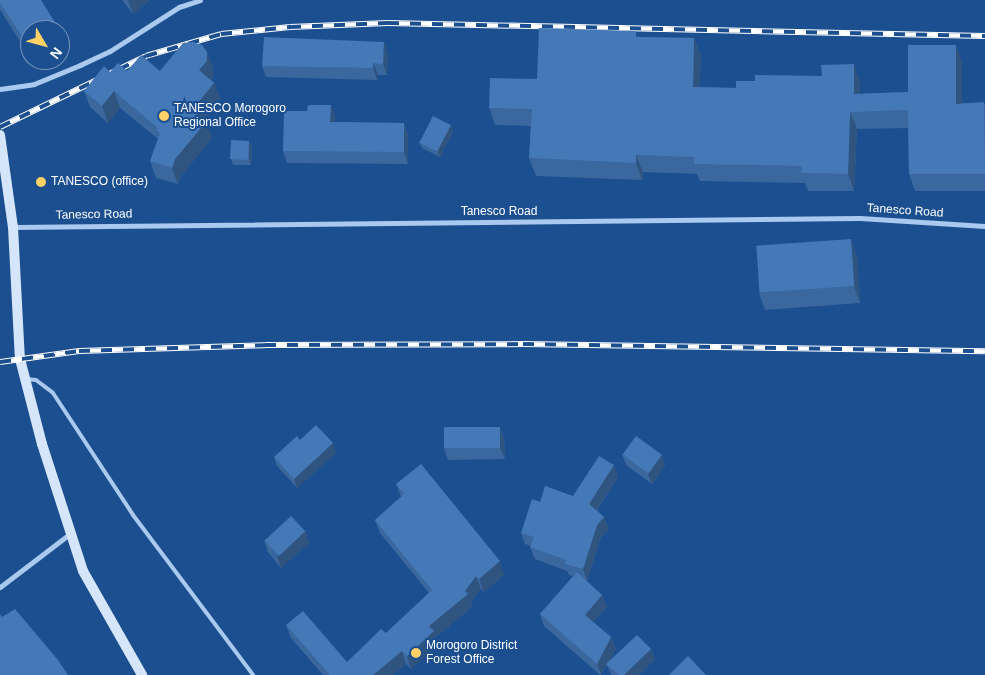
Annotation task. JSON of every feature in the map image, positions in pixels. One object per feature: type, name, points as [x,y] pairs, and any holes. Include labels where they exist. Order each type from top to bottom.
[{"type":"main road","points":[[0,135],[13,227],[20,359],[42,444],[83,571],[142,675]]},
{"type":"street","points":[[0,89],[34,84],[80,65],[110,51],[179,7],[200,0]]},
{"type":"street","name":"Tanesco Road","points":[[13,227],[860,218],[985,226]]},
{"type":"street","points":[[0,586],[71,533]]},
{"type":"lane","points":[[26,379],[36,380],[53,392],[133,515],[253,675]]},
{"type":"building","points":[[0,0],[41,0],[54,20],[20,20],[20,34],[0,3]]},
{"type":"building","points":[[539,28],[636,31],[636,37],[694,38],[693,87],[736,88],[736,81],[755,81],[755,75],[822,76],[821,65],[854,64],[854,94],[908,92],[908,45],[956,45],[956,104],[984,102],[985,174],[909,174],[908,110],[850,112],[848,174],[801,173],[802,166],[694,164],[694,157],[636,155],[636,163],[529,158],[532,109],[489,108],[490,78],[537,79]]},
{"type":"building","points":[[264,37],[384,42],[383,64],[373,63],[373,68],[262,66]]},
{"type":"building","points":[[193,42],[202,45],[207,52],[207,61],[199,70],[214,83],[192,110],[206,122],[175,159],[172,168],[150,161],[160,133],[156,130],[158,128],[114,91],[102,106],[84,91],[104,66],[110,72],[118,63],[127,71],[141,55],[160,71],[183,43]]},
{"type":"building","points":[[308,105],[331,105],[330,122],[404,123],[404,152],[283,151],[284,111],[307,111]]},
{"type":"building","points":[[433,116],[451,125],[437,152],[419,143]]},
{"type":"building","points":[[231,140],[249,141],[248,160],[230,159]]},
{"type":"building","points":[[851,239],[854,286],[760,293],[756,246]]},
{"type":"building","points":[[316,425],[333,443],[294,479],[274,457],[297,436],[300,440]]},
{"type":"building","points":[[444,427],[500,427],[500,448],[444,448]]},
{"type":"building","points":[[636,436],[662,455],[648,473],[622,455]]},
{"type":"building","points":[[599,456],[614,465],[589,504],[604,517],[597,525],[583,569],[565,564],[566,560],[530,547],[534,537],[521,533],[532,499],[540,502],[545,486],[573,496]]},
{"type":"building","points":[[421,464],[500,561],[479,579],[476,576],[465,591],[468,594],[429,626],[434,631],[407,656],[402,651],[373,675],[330,675],[286,625],[303,611],[347,662],[381,629],[386,633],[432,590],[375,520],[404,494],[396,484]]},
{"type":"building","points":[[291,516],[305,531],[279,556],[265,541]]},
{"type":"building","points":[[577,572],[602,595],[585,615],[611,637],[597,664],[540,614]]},
{"type":"building","points":[[15,609],[58,660],[68,675],[0,675],[0,614],[2,617]]},
{"type":"building","points":[[637,635],[651,649],[624,675],[619,675],[606,664]]},
{"type":"building","points":[[688,656],[706,675],[669,675]]},
{"type":"railway","points":[[0,127],[146,56],[221,34],[290,27],[388,23],[985,36]]},
{"type":"railway","points":[[0,362],[79,351],[265,345],[523,344],[985,351]]},
{"type":"place","name":"TANESCO Morogoro Regional Office","points":[[164,116]]},
{"type":"place","name":"TANESCO (office)","points":[[41,182]]},
{"type":"place","name":"Morogoro District Forest Office","points":[[416,653]]}]
